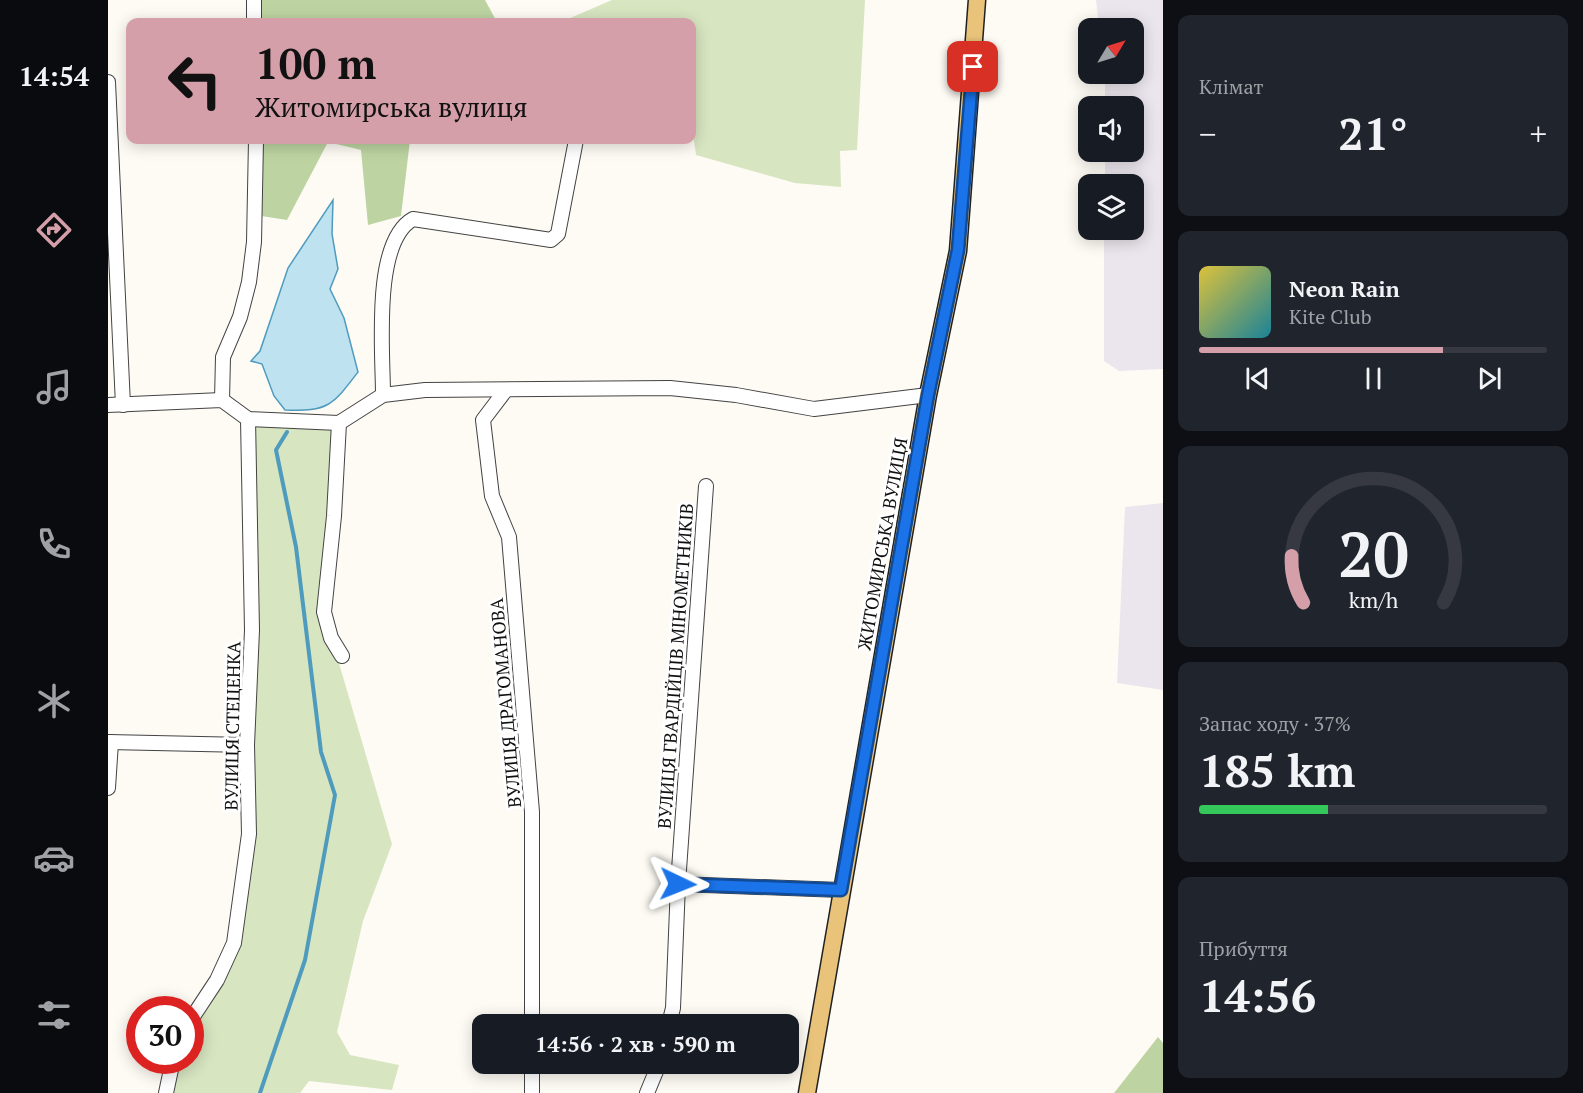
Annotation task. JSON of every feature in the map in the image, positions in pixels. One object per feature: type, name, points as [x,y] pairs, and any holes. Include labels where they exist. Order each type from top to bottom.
[{"type":"main road","name":"ЖИТОМИРСЬКА ВУЛИЦЯ","points":[[807,1093],[928,395],[958,250],[977,0]]},
{"type":"street","points":[[254,0],[254,18]]},
{"type":"street","points":[[108,82],[123,405]]},
{"type":"street","points":[[222,400],[223,357],[240,317],[249,282],[254,242],[255,144]]},
{"type":"street","points":[[383,395],[384,277],[388,252],[402,225],[413,219],[551,240],[558,234],[575,144]]},
{"type":"street","points":[[108,405],[222,400],[248,419],[339,423],[383,395],[425,390],[670,388],[736,395],[814,409],[928,395]]},
{"type":"street","name":"ВУЛИЦЯ ДРАГОМАНОВА","points":[[505,391],[483,420],[492,496],[509,537],[531,801],[532,1014]]},
{"type":"street","name":"ВУЛИЦЯ СТЕЦЕНКА","points":[[204,1000],[217,981],[234,943],[249,834],[247,745],[252,630],[248,419]]},
{"type":"street","points":[[339,423],[334,516],[324,612],[331,638],[342,656]]},
{"type":"street","name":"ВУЛИЦЯ ГВАРДІЙЦІВ МІНОМЕТНИКІВ","points":[[672,1014],[678,884],[706,486]]},
{"type":"street","points":[[108,788],[109,742],[247,745]]},
{"type":"street","points":[[678,884],[841,890]]},
{"type":"street","points":[[166,1093],[169,1074]]},
{"type":"street","points":[[532,1074],[532,1093]]},
{"type":"street","points":[[647,1093],[655,1074]]},
{"type":"shaded area","points":[[1096,0],[1163,0],[1163,369],[1119,371],[1104,361],[1104,240],[1144,240],[1144,174],[1105,174],[1105,162],[1144,162],[1144,96],[1105,96],[1105,84],[1144,84],[1144,18],[1098,18]]},
{"type":"shaded area","points":[[1163,503],[1163,690],[1117,683],[1125,507]]},
{"type":"green space","points":[[254,0],[485,0],[495,18],[254,18]]},
{"type":"green space","points":[[612,0],[865,0],[857,150],[840,151],[841,187],[795,183],[696,155],[696,18],[570,18]]},
{"type":"green space","points":[[256,144],[327,144],[287,220],[255,215]]},
{"type":"green space","points":[[336,144],[410,144],[401,216],[368,225],[361,150]]},
{"type":"green space","points":[[248,419],[339,423],[324,612],[392,844],[363,921],[337,1032],[350,1055],[399,1065],[392,1090],[309,1081],[300,1093],[166,1093],[170,1074],[204,1074],[204,997],[234,943],[249,834]]},
{"type":"green space","points":[[1158,1037],[1163,1043],[1163,1093],[1114,1093]]},
{"type":"water","points":[[333,200],[332,234],[338,269],[330,289],[344,318],[358,372],[342,392],[328,404],[311,410],[285,410],[274,396],[262,364],[251,361],[260,351],[288,268]]},
{"type":"waterway","points":[[260,1093],[305,960],[335,795],[321,752],[296,547],[276,450],[287,432]]},
{"type":"route","points":[[678,884],[841,890],[928,395],[958,250],[973,67]]}]
